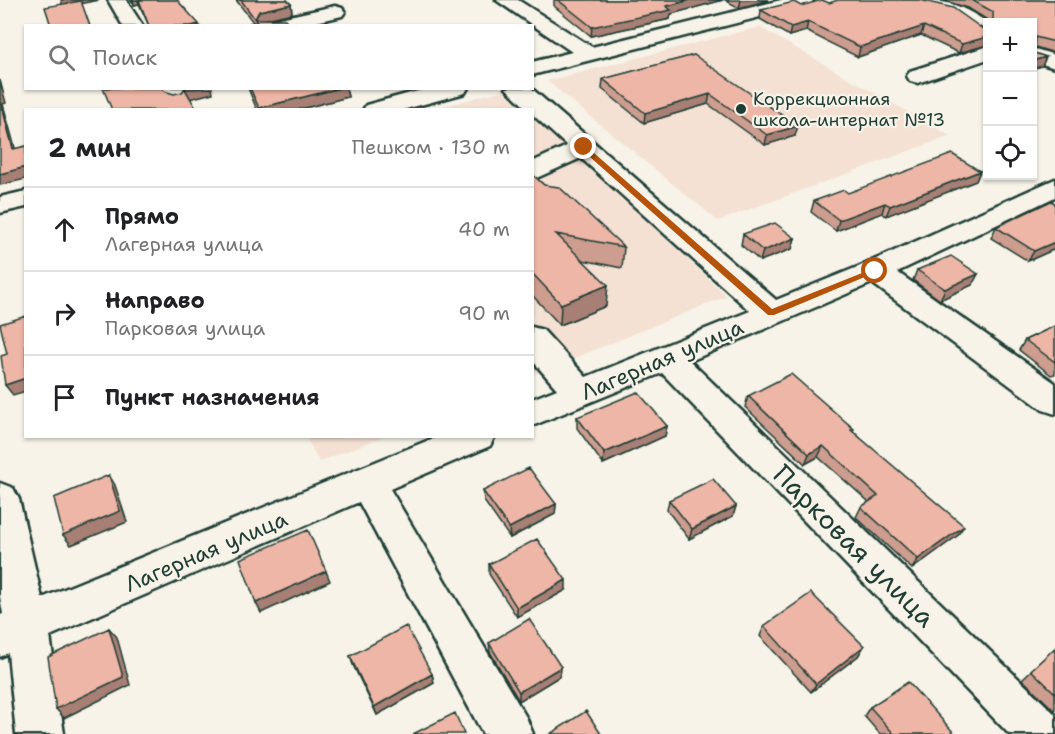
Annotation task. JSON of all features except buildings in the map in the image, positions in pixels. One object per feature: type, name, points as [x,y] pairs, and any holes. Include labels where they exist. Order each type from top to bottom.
[{"type":"street","points":[[117,0],[132,24]]},
{"type":"street","points":[[505,0],[590,55]]},
{"type":"street","points":[[722,0],[747,15]]},
{"type":"street","points":[[534,69],[804,0]]},
{"type":"street","points":[[914,0],[958,11],[983,29]]},
{"type":"street","points":[[279,24],[335,13]]},
{"type":"street","points":[[918,76],[983,53]]},
{"type":"street","points":[[1037,56],[1055,63]]},
{"type":"street","points":[[381,108],[415,93],[440,90]]},
{"type":"street","points":[[519,90],[771,313]]},
{"type":"street","points":[[534,170],[584,147]]},
{"type":"street","name":"Лагерная улица","points":[[534,412],[875,271],[1050,194]]},
{"type":"street","points":[[0,205],[24,199]]},
{"type":"street","points":[[875,271],[1055,401]]},
{"type":"street","points":[[534,340],[580,393]]},
{"type":"street","name":"Парковая улица","points":[[666,357],[1042,734]]},
{"type":"street","name":"Лагерная улица","points":[[14,631],[368,484],[472,438]]},
{"type":"street","points":[[368,484],[509,734]]},
{"type":"street","points":[[0,499],[14,631],[40,734]]},
{"type":"shaded area","name":"Коррекционная школа-интернат №13","points":[[759,27],[950,136],[718,221],[547,81]]},
{"type":"shaded area","points":[[508,90],[527,108],[438,108]]},
{"type":"shaded area","points":[[534,116],[574,152],[727,296],[534,375]]},
{"type":"shaded area","points":[[307,438],[379,438],[319,462]]},
{"type":"place","name":"Коррекционная школа-интернат №13","points":[[741,109]]},
{"type":"route","points":[[584,147],[771,313],[875,271]]}]
